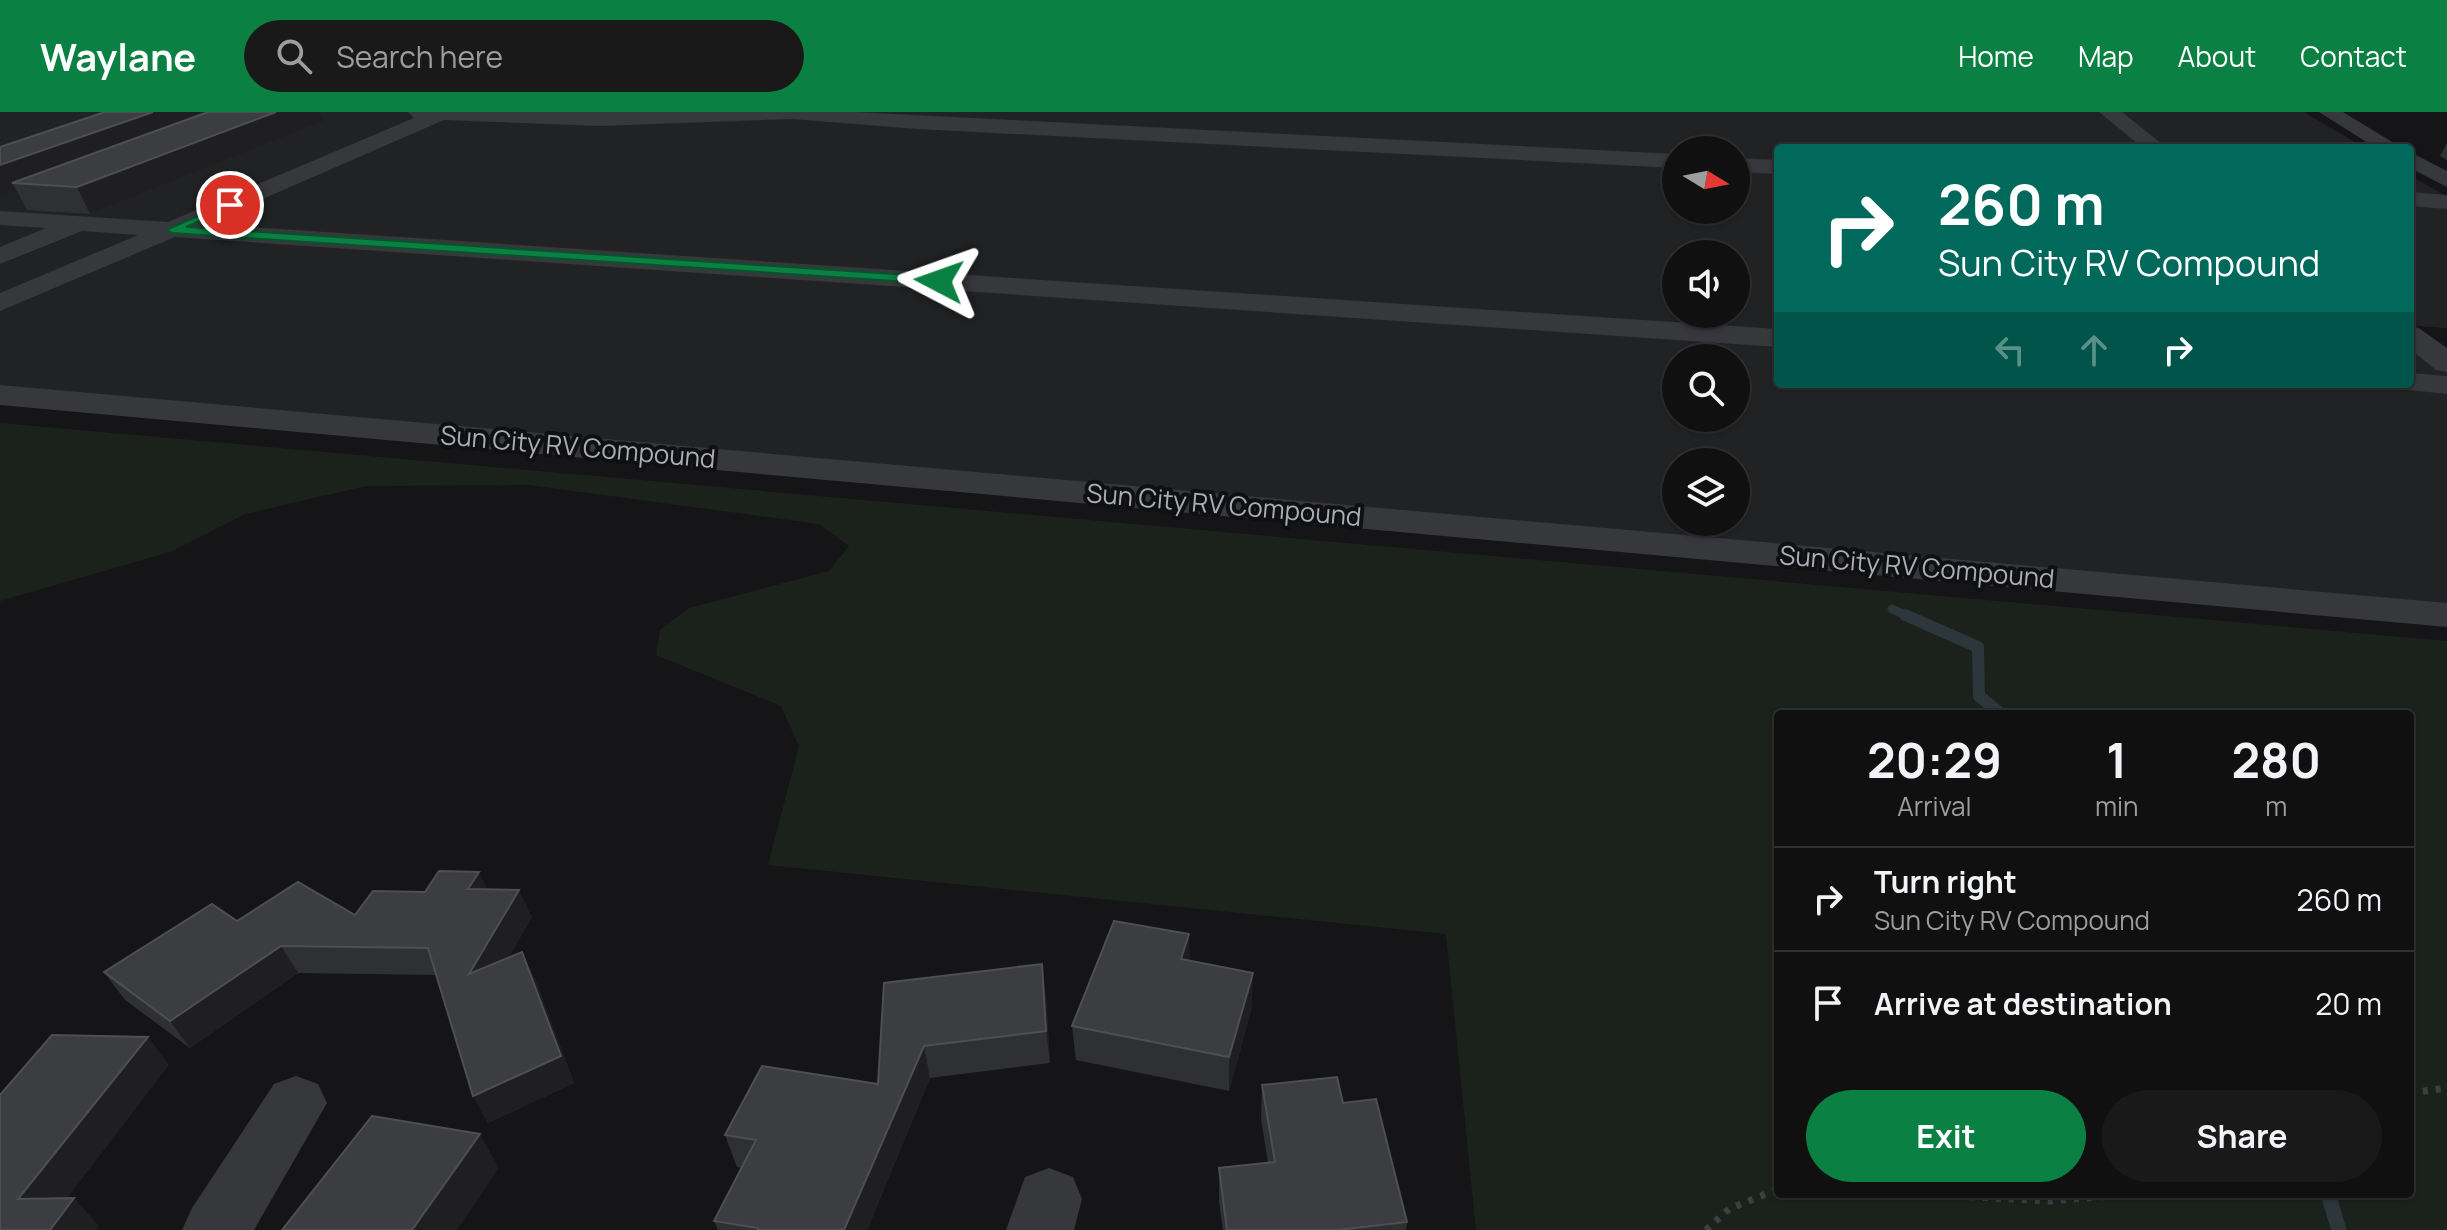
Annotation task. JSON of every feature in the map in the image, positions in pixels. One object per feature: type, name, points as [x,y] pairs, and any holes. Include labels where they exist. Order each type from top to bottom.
[{"type":"street","points":[[399,113],[600,120],[815,112]]},
{"type":"street","points":[[2109,112],[2151,144]]},
{"type":"street","points":[[2329,112],[2384,144]]},
{"type":"street","points":[[0,303],[444,113]]},
{"type":"street","points":[[793,113],[917,123],[1662,160]]},
{"type":"street","points":[[2414,161],[2447,182]]},
{"type":"street","points":[[1750,166],[1774,167]]},
{"type":"street","points":[[2414,186],[2447,182]]},
{"type":"street","points":[[0,208],[29,198]]},
{"type":"street","points":[[2414,199],[2447,202]]},
{"type":"street","points":[[0,218],[1774,338]]},
{"type":"street","points":[[0,256],[81,223]]},
{"type":"street","points":[[2414,338],[2447,363]]},
{"type":"street","points":[[2414,382],[2447,385]]},
{"type":"street","name":"Sun City RV Compound","points":[[0,395],[2447,615]]},
{"type":"street","points":[[216,1230],[296,1103]]},
{"type":"path","points":[[2414,1092],[2447,1088]]},
{"type":"path","points":[[1706,1230],[1729,1209],[1774,1191]]},
{"type":"path","points":[[1993,1198],[2050,1201],[2086,1198]]},
{"type":"shaded area","points":[[0,112],[2304,112],[2358,144],[1774,144],[1774,388],[2414,388],[2414,177],[2447,197],[2447,328],[2416,326],[2447,349],[2447,626],[0,403]]},
{"type":"shaded area","points":[[0,423],[2447,641],[2447,1230],[1476,1230],[1446,934],[768,865],[799,746],[781,706],[656,655],[660,630],[689,608],[829,571],[849,546],[819,524],[529,485],[366,486],[245,514],[173,551],[0,601]]},
{"type":"building","points":[[105,112],[153,112],[0,165],[0,147]]},
{"type":"building","points":[[208,112],[276,112],[77,187],[12,183]]},
{"type":"building","points":[[439,871],[479,872],[468,889],[519,890],[469,974],[522,952],[561,1056],[473,1096],[428,948],[281,946],[170,1021],[104,972],[212,904],[237,921],[298,882],[355,915],[373,891],[425,892]]},
{"type":"building","points":[[1114,921],[1189,934],[1181,959],[1253,973],[1229,1057],[1072,1026]]},
{"type":"building","points":[[1042,964],[1046,1031],[924,1046],[844,1230],[758,1230],[714,1221],[756,1140],[725,1135],[762,1066],[878,1084],[884,983]]},
{"type":"building","points":[[52,1035],[148,1037],[18,1199],[74,1198],[50,1230],[0,1230],[0,1095]]},
{"type":"building","points":[[1337,1077],[1343,1103],[1376,1099],[1407,1222],[1338,1230],[1227,1230],[1219,1168],[1275,1162],[1262,1085]]},
{"type":"building","points":[[372,1116],[480,1134],[412,1230],[282,1230]]},
{"type":"waterway","points":[[1892,609],[1910,617]]},
{"type":"waterway","points":[[1905,615],[1978,647],[1979,696],[1996,710]]},
{"type":"waterway","points":[[2329,1198],[2339,1230]]},
{"type":"route","points":[[230,205],[172,230],[939,281]]}]
